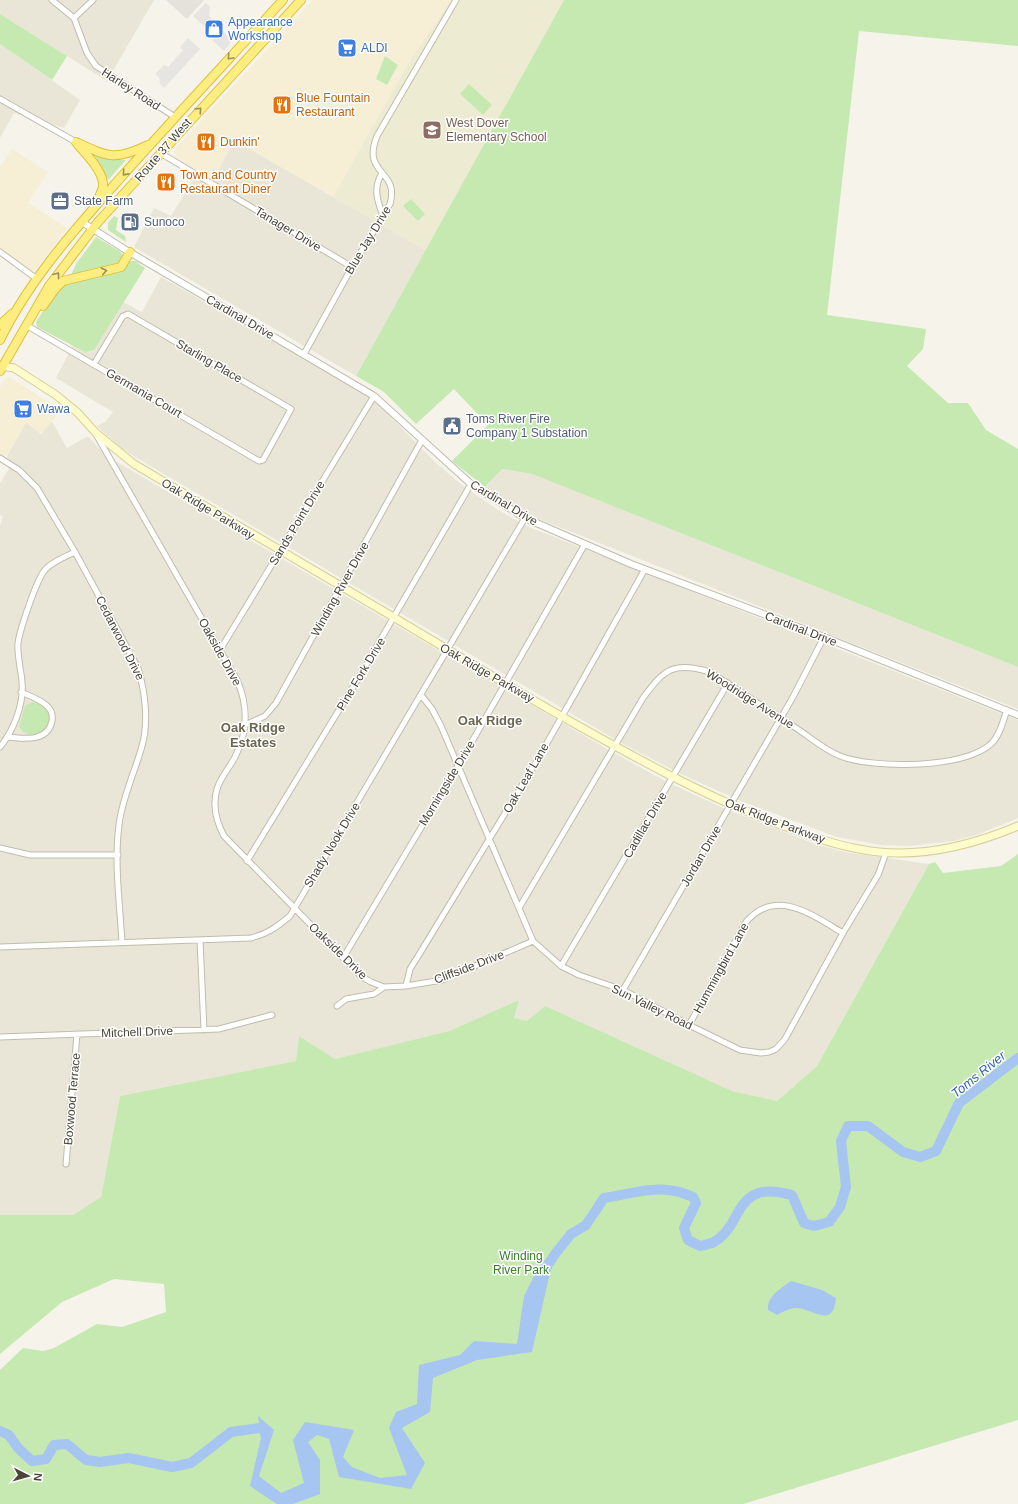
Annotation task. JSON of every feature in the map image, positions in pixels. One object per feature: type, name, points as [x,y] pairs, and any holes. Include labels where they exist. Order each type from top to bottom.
[{"type":"highway","name":"Route 37 West","points":[[0,340],[37,279],[82,222],[150,144],[283,0]]},
{"type":"highway","name":"Route 37 West","points":[[1,367],[49,286],[93,229],[301,0]]},
{"type":"highway","points":[[76,142],[102,154],[114,156],[132,153],[150,144]]},
{"type":"highway","points":[[76,142],[96,167],[103,183],[103,188],[95,207]]},
{"type":"highway","points":[[27,323],[63,282],[121,267],[130,252]]},
{"type":"highway","points":[[0,325],[20,306]]},
{"type":"main road","name":"Oak Ridge Parkway","points":[[1,367],[14,368],[56,395],[78,413],[96,433],[134,464],[280,552],[505,685],[615,747],[730,806],[833,843],[860,850],[886,853],[918,852],[954,847],[986,840],[1018,826]]},
{"type":"street","points":[[52,0],[74,18],[93,0]]},
{"type":"street","name":"Blue Jay Drive","points":[[304,354],[352,267],[390,204],[393,192],[391,182],[382,173],[373,160],[372,149],[377,136],[456,0]]},
{"type":"street","name":"Harley Road","points":[[74,18],[87,53],[96,66],[175,117]]},
{"type":"street","points":[[0,99],[76,142]]},
{"type":"street","name":"Tanager Drive","points":[[162,154],[352,267]]},
{"type":"street","points":[[382,173],[376,182],[378,201],[383,216]]},
{"type":"street","name":"Cardinal Drive","points":[[82,222],[130,252],[374,396],[471,484],[525,518],[645,569],[824,637],[1018,715]]},
{"type":"street","points":[[0,252],[37,279]]},
{"type":"street","name":"Starling Place","points":[[94,364],[123,316],[126,314],[131,315],[291,409],[261,461]]},
{"type":"street","name":"Germania Court","points":[[27,323],[94,364],[261,461]]},
{"type":"street","name":"Sands Point Drive","points":[[220,650],[374,396]]},
{"type":"street","name":"Oakside Drive","points":[[96,433],[220,650],[243,694],[245,707],[243,738],[236,756],[217,788],[215,811],[217,822],[224,836],[361,976],[370,982],[384,987]]},
{"type":"street","name":"Winding River Drive","points":[[245,725],[265,716],[276,703],[422,440]]},
{"type":"street","name":"Cedarwood Drive","points":[[0,458],[19,470],[38,488],[75,552],[138,668],[145,695],[143,744],[122,807],[119,825],[118,855],[122,943]]},
{"type":"street","name":"Pine Fork Drive","points":[[247,861],[394,618],[471,484]]},
{"type":"street","name":"Shady Nook Drive","points":[[0,948],[251,938],[277,928],[290,916],[525,518]]},
{"type":"street","name":"Morningside Drive","points":[[343,958],[458,766],[585,544]]},
{"type":"street","points":[[0,747],[8,737],[15,721],[22,683],[19,666],[18,643],[39,581],[44,572],[50,566],[75,552]]},
{"type":"street","name":"Oak Leaf Lane","points":[[406,986],[410,969],[490,840],[645,569]]},
{"type":"street","name":"Jordan Drive","points":[[623,990],[781,718],[824,637]]},
{"type":"street","name":"Woodridge Avenue","points":[[519,908],[647,693],[668,671],[675,667],[694,667],[710,672],[838,756],[865,763],[890,765],[927,763],[969,757],[980,752],[992,742],[996,737],[1007,710]]},
{"type":"street","name":"Cadillac Drive","points":[[562,966],[728,683]]},
{"type":"street","points":[[8,737],[36,738],[43,736],[51,724],[53,716],[47,706],[21,692]]},
{"type":"street","name":"Sun Valley Road","points":[[421,695],[432,709],[442,726],[533,941],[562,966],[578,975],[623,990],[740,1050],[761,1053],[776,1049],[785,1039],[843,933],[878,875],[886,853]]},
{"type":"street","points":[[0,848],[30,855],[118,855]]},
{"type":"street","name":"Hummingbird Lane","points":[[689,1025],[746,922],[752,915],[766,907],[784,905],[805,911],[843,933]]},
{"type":"street","points":[[200,940],[204,1030]]},
{"type":"street","name":"Cliffside Drive","points":[[337,1006],[346,999],[374,994],[384,987],[406,986],[442,980],[533,941]]},
{"type":"street","name":"Mitchell Drive","points":[[0,1037],[204,1030],[247,1023],[272,1015]]},
{"type":"street","name":"Boxwood Terrace","points":[[66,1164],[77,1034]]},
{"type":"shaded area","points":[[0,0],[154,0],[107,81],[0,14]]},
{"type":"shaded area","points":[[166,0],[204,0],[187,19]]},
{"type":"shaded area","points":[[313,0],[451,0],[409,62],[333,197],[234,140],[214,179],[176,158],[174,152],[176,148]]},
{"type":"shaded area","name":"West Dover Elementary School","points":[[451,0],[564,0],[426,250],[333,197],[409,62]]},
{"type":"shaded area","points":[[206,3],[210,7],[209,16],[213,20],[206,28],[193,16]]},
{"type":"shaded area","points":[[222,29],[231,42],[224,51],[212,40]]},
{"type":"shaded area","points":[[188,38],[200,49],[164,88],[160,84],[159,77],[155,74],[164,65],[168,67],[183,50],[180,47]]},
{"type":"shaded area","points":[[0,44],[80,100],[64,128],[14,113],[0,138]]},
{"type":"shaded area","points":[[234,140],[426,250],[356,376],[134,247],[154,208],[171,216],[199,170],[214,179]]},
{"type":"shaded area","points":[[12,149],[48,172],[28,203],[67,228],[36,269],[32,271],[0,249],[0,167]]},
{"type":"shaded area","points":[[161,277],[371,397],[435,462],[463,486],[500,511],[529,527],[1018,720],[1018,818],[979,834],[954,841],[909,846],[881,845],[837,837],[741,801],[681,774],[623,744],[121,448],[97,426],[105,422],[113,412],[56,378],[73,345],[85,352],[94,350],[123,302],[142,312]]},
{"type":"shaded area","points":[[10,377],[61,411],[41,434],[26,423],[7,456],[0,454],[0,387],[5,379]]},
{"type":"shaded area","points":[[51,420],[67,448],[88,436],[105,455],[607,749],[665,781],[723,808],[815,844],[844,852],[929,864],[817,1066],[777,1101],[732,1091],[514,1018],[519,1000],[449,1031],[335,1059],[299,1036],[296,1061],[120,1096],[101,1197],[73,1215],[0,1215],[0,526],[3,516],[0,515],[0,483],[10,467],[7,456],[26,422],[41,434]]},
{"type":"shaded area","points":[[501,469],[532,474],[1018,667],[1018,709],[534,517],[484,489]]},
{"type":"green space","points":[[564,0],[1018,0],[1018,46],[859,31],[827,315],[926,329],[923,349],[907,366],[948,403],[968,403],[986,430],[1018,449],[1018,667],[532,474],[502,469],[485,487],[452,461],[488,425],[454,389],[416,424],[384,392],[356,376]]},
{"type":"green space","points":[[0,14],[67,56],[52,80],[0,44]]},
{"type":"green space","points":[[385,56],[398,65],[387,85],[376,79]]},
{"type":"green space","points":[[469,84],[492,105],[483,115],[460,94]]},
{"type":"green space","points":[[94,154],[107,159],[126,160],[108,180]]},
{"type":"green space","points":[[411,199],[425,214],[418,221],[403,206]]},
{"type":"green space","points":[[114,216],[118,218],[116,230],[125,236],[126,242],[108,230],[108,223]]},
{"type":"green space","points":[[96,237],[121,252],[123,257],[118,265],[71,275],[76,264]]},
{"type":"green space","points":[[131,261],[136,261],[146,266],[136,262],[145,268],[94,350],[85,352],[37,327],[36,322],[54,294],[66,284],[121,271]]},
{"type":"green space","points":[[32,702],[41,704],[47,709],[49,716],[45,729],[40,733],[32,735],[23,732],[19,727],[25,706]]},
{"type":"green space","name":"Winding River Park","points":[[1018,854],[1018,1420],[743,1504],[0,1504],[0,1370],[23,1348],[43,1351],[54,1348],[97,1324],[122,1327],[166,1312],[164,1284],[114,1279],[62,1302],[0,1354],[0,1215],[73,1215],[101,1197],[120,1096],[296,1061],[299,1036],[335,1059],[449,1031],[519,1000],[514,1018],[527,1021],[545,1006],[732,1091],[777,1101],[817,1066],[929,864],[935,862],[943,873],[1001,866]]},
{"type":"water","points":[[541,1262],[551,1268],[532,1352],[477,1360],[433,1378],[430,1412],[402,1428],[425,1463],[411,1489],[339,1477],[329,1439],[317,1435],[308,1442],[320,1460],[320,1494],[293,1504],[277,1504],[250,1486],[261,1438],[258,1416],[274,1430],[259,1476],[281,1493],[304,1483],[293,1440],[305,1422],[354,1430],[343,1457],[352,1467],[380,1478],[407,1475],[389,1428],[396,1412],[417,1404],[419,1365],[460,1355],[474,1341],[517,1344],[524,1296]]},
{"type":"water","points":[[791,1281],[822,1290],[836,1298],[834,1308],[831,1313],[821,1315],[795,1308],[777,1315],[768,1310],[768,1305],[772,1297]]},
{"type":"waterway","name":"Toms River","points":[[543,1278],[547,1266],[555,1254],[571,1234],[586,1225],[604,1198],[660,1189],[671,1190],[693,1197],[696,1203],[684,1228],[688,1240],[700,1246],[718,1240],[730,1227],[741,1207],[747,1200],[766,1191],[792,1195],[804,1223],[814,1226],[829,1222],[840,1207],[846,1187],[841,1141],[848,1126],[868,1126],[903,1152],[920,1157],[936,1151],[959,1103],[1018,1058]]},
{"type":"waterway","name":"Toms River","points":[[0,1431],[9,1435],[18,1448],[32,1461],[46,1459],[54,1445],[67,1444],[86,1460],[100,1462],[129,1458],[172,1467],[191,1463],[231,1432],[260,1428],[265,1430],[266,1438]]},
{"type":"place","name":"Appearance Workshop","points":[[214,29]]},
{"type":"place","name":"ALDI","points":[[347,48]]},
{"type":"place","name":"Blue Fountain Restaurant","points":[[282,105]]},
{"type":"place","name":"West Dover Elementary School","points":[[432,130]]},
{"type":"place","name":"Dunkin'","points":[[206,142]]},
{"type":"place","name":"Town and Country Restaurant Diner","points":[[166,182]]},
{"type":"place","name":"State Farm","points":[[60,201]]},
{"type":"place","name":"Sunoco","points":[[130,222]]},
{"type":"place","name":"Wawa","points":[[23,409]]},
{"type":"place","name":"Toms River Fire Company 1 Substation","points":[[452,426]]},
{"type":"district","name":"Oak Ridge","points":[[490,720]]},
{"type":"district","name":"Oak Ridge Estates","points":[[253,734]]}]
